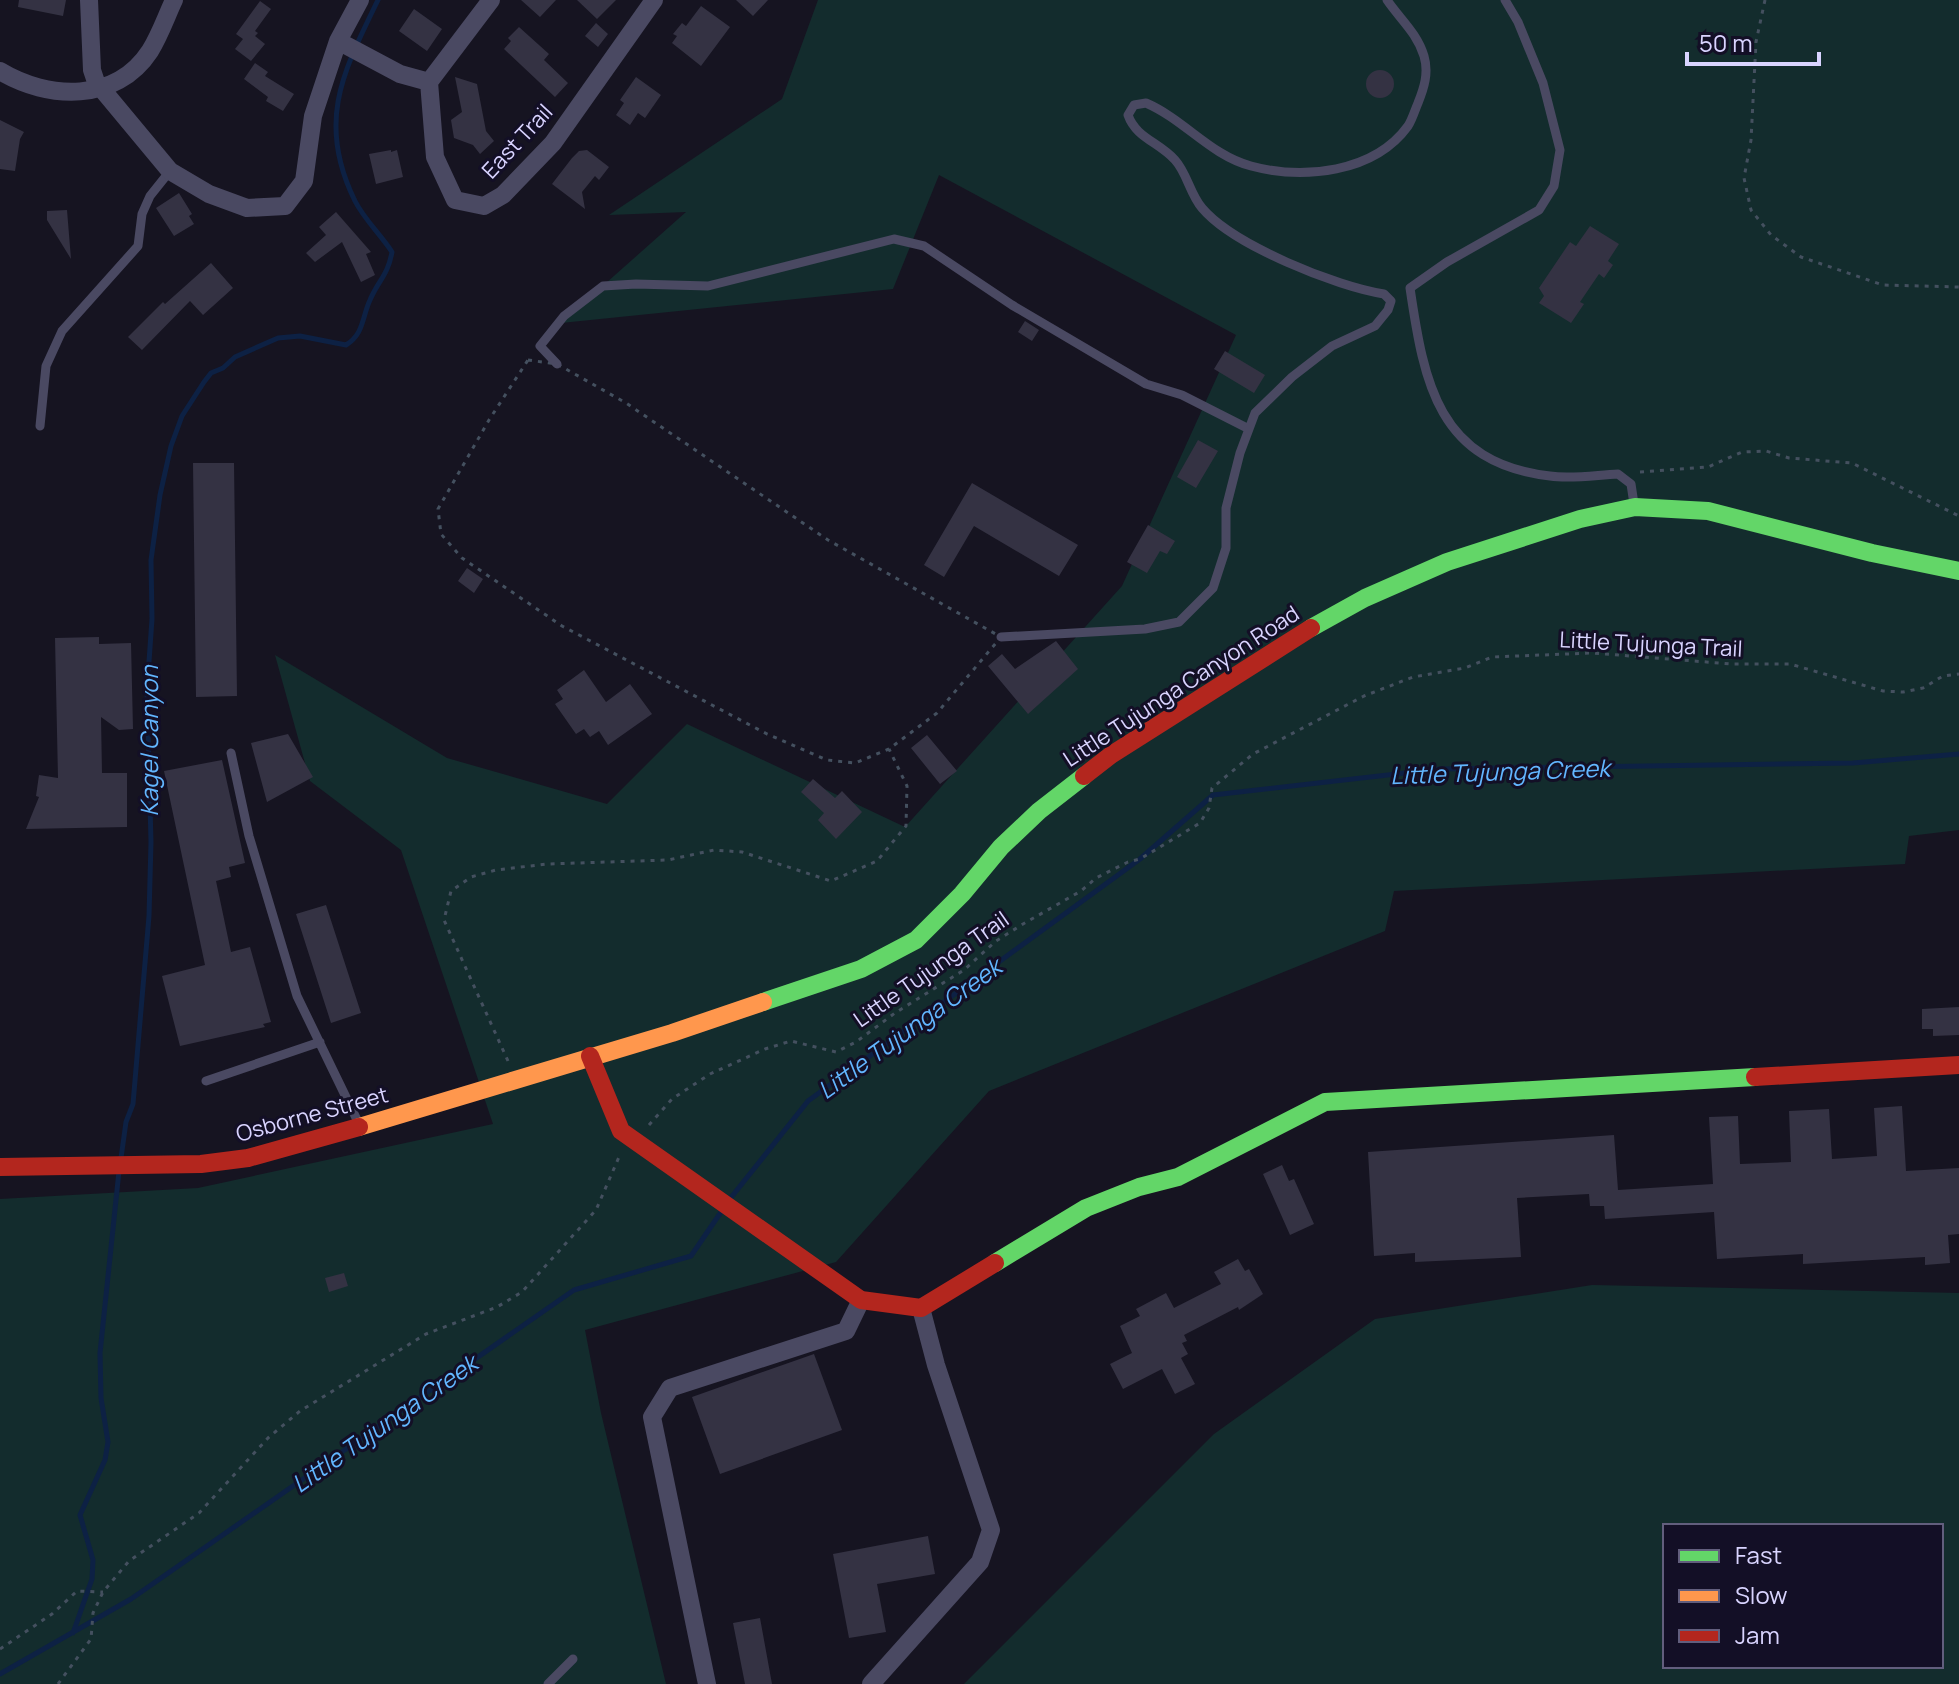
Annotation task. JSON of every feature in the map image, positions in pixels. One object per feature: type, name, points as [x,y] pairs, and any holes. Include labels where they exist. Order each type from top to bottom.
[{"type":"main road","name":"Little Tujunga Canyon Road","points":[[489,1088],[672,1033],[861,969],[916,940],[962,894],[1001,847],[1039,811],[1111,755],[1287,642],[1365,598],[1447,562],[1580,519],[1635,507],[1667,507],[1708,511],[1872,553],[1959,571]]},
{"type":"main road","points":[[590,1056],[621,1131],[861,1300],[921,1308],[1086,1208],[1139,1187],[1178,1177],[1325,1102],[1959,1065]]},
{"type":"main road","name":"Osborne Street","points":[[0,1167],[201,1164],[248,1158],[489,1088]]},
{"type":"street","points":[[89,0],[92,70],[99,88],[116,103],[170,171],[209,194],[247,208],[285,206],[304,181],[313,116],[340,42],[360,0]]},
{"type":"street","points":[[0,71],[44,90],[70,92],[113,83],[141,61],[159,34],[174,0]]},
{"type":"street","points":[[340,42],[400,74],[429,82],[491,0]]},
{"type":"street","name":"East Trail","points":[[429,82],[435,157],[455,200],[484,206],[503,195],[553,143],[654,0]]},
{"type":"street","points":[[707,1684],[652,1417],[670,1388],[846,1331],[861,1300]]},
{"type":"street","points":[[871,1684],[980,1562],[991,1530],[936,1365],[921,1308]]},
{"type":"lane","points":[[1001,637],[1145,629],[1179,622],[1213,588],[1226,548],[1226,508],[1255,413],[1292,377],[1332,346],[1375,326],[1391,301],[1384,294],[1310,273],[1232,232],[1202,209],[1176,161],[1132,129],[1128,115],[1134,105],[1146,103],[1185,125],[1231,160],[1266,169],[1311,174],[1336,169],[1381,152],[1408,125],[1426,83],[1424,57],[1410,27],[1387,0]]},
{"type":"lane","points":[[1505,0],[1518,22],[1543,83],[1560,150],[1554,186],[1539,210],[1447,262],[1410,288],[1422,358],[1438,406],[1461,439],[1486,458],[1512,470],[1553,477],[1618,474],[1631,484],[1635,507]]},
{"type":"lane","points":[[40,426],[46,366],[62,331],[138,246],[142,214],[150,196],[170,171]]},
{"type":"lane","points":[[557,364],[540,346],[564,316],[603,286],[708,286],[894,239],[924,246],[1012,305],[1146,384],[1182,395],[1249,429]]},
{"type":"lane","points":[[231,753],[249,836],[297,996],[360,1127]]},
{"type":"lane","points":[[206,1081],[320,1042]]},
{"type":"lane","points":[[548,1684],[573,1659]]},
{"type":"path","points":[[1765,0],[1756,42],[1751,140],[1744,178],[1751,210],[1771,235],[1801,257],[1883,285],[1959,287]]},
{"type":"path","points":[[528,360],[557,364],[626,403],[828,540],[1001,637],[937,713],[889,749],[855,763],[827,760],[767,734],[562,626],[462,558],[441,534],[438,509],[528,360]]},
{"type":"path","points":[[1618,474],[1708,467],[1742,452],[1766,451],[1789,458],[1852,463],[1959,516]]},
{"type":"path","name":"Little Tujunga Trail","points":[[58,1684],[91,1639],[93,1613],[103,1592],[129,1561],[199,1513],[268,1438],[300,1411],[426,1334],[497,1307],[522,1292],[596,1210],[617,1160],[672,1099],[710,1074],[765,1049],[791,1041],[836,1052],[856,1042],[895,1013],[964,970],[996,941],[1081,891],[1096,878],[1140,859],[1200,823],[1209,808],[1212,788],[1253,754],[1364,696],[1413,677],[1465,668],[1492,657],[1592,653],[1732,664],[1790,664],[1883,691],[1903,692],[1923,688],[1943,676],[1959,674]]},
{"type":"path","points":[[517,1079],[444,920],[451,891],[471,877],[496,870],[547,864],[668,860],[714,850],[742,852],[831,881],[877,861],[906,826],[907,786],[889,749]]},
{"type":"path","points":[[0,1649],[52,1614],[77,1591],[103,1592]]},
{"type":"green space","points":[[818,0],[1959,0],[1959,830],[1909,836],[1905,864],[1394,891],[1385,931],[989,1091],[836,1262],[585,1330],[601,1413],[666,1684],[0,1684],[0,1199],[198,1188],[493,1124],[401,850],[310,781],[275,655],[447,758],[607,804],[687,724],[905,827],[1122,586],[1236,335],[939,175],[893,289],[561,323],[686,212],[609,215],[782,99]]},
{"type":"green space","points":[[1592,1285],[1959,1293],[1959,1684],[964,1684],[1214,1434],[1375,1319]]},
{"type":"building","points":[[19,0],[66,0],[63,16],[18,7]]},
{"type":"building","points":[[521,0],[556,0],[540,17]]},
{"type":"building","points":[[577,0],[616,0],[597,19]]},
{"type":"building","points":[[736,0],[768,0],[753,16]]},
{"type":"building","points":[[260,1],[271,9],[255,31],[258,33],[255,36],[265,44],[251,61],[235,49],[243,39],[236,34]]},
{"type":"building","points":[[701,6],[730,27],[701,66],[672,43],[677,36],[673,34],[682,23],[686,26]]},
{"type":"building","points":[[414,9],[442,29],[427,51],[399,31]]},
{"type":"building","points":[[596,23],[608,34],[598,47],[585,36]]},
{"type":"building","points":[[519,27],[549,54],[544,60],[568,83],[555,97],[504,49],[511,41],[508,38]]},
{"type":"building","points":[[255,63],[268,72],[265,76],[294,94],[283,111],[266,101],[268,97],[244,79]]},
{"type":"building","points":[[1380,70],[1390,74],[1394,84],[1390,94],[1380,98],[1370,94],[1366,84],[1370,74]]},
{"type":"building","points":[[455,77],[477,84],[486,131],[494,141],[480,154],[473,145],[454,138],[451,120],[462,112]]},
{"type":"building","points":[[636,77],[661,95],[645,118],[638,113],[630,125],[616,115],[624,103],[620,100]]},
{"type":"building","points":[[0,120],[24,132],[15,171],[0,169]]},
{"type":"building","points":[[397,150],[403,177],[376,184],[369,154]]},
{"type":"building","points":[[587,150],[609,167],[599,180],[595,176],[582,192],[585,209],[552,184],[579,151]]},
{"type":"building","points":[[179,193],[192,214],[189,216],[194,224],[174,236],[156,208]]},
{"type":"building","points":[[67,210],[71,259],[47,220],[47,211]]},
{"type":"building","points":[[336,212],[371,252],[366,254],[375,275],[361,282],[342,242],[315,262],[306,253],[326,235],[319,227]]},
{"type":"building","points":[[1590,226],[1619,244],[1608,261],[1613,265],[1604,278],[1599,274],[1580,302],[1584,304],[1571,323],[1539,303],[1544,296],[1539,288],[1570,242],[1576,246]]},
{"type":"building","points":[[211,263],[233,288],[203,315],[190,301],[142,350],[128,337],[163,302],[165,304]]},
{"type":"building","points":[[1025,321],[1039,330],[1032,341],[1018,332]]},
{"type":"building","points":[[1225,351],[1265,375],[1254,393],[1214,369]]},
{"type":"building","points":[[1198,440],[1218,451],[1196,488],[1177,477]]},
{"type":"building","points":[[193,463],[234,463],[237,696],[196,697]]},
{"type":"building","points":[[972,483],[1078,545],[1059,576],[974,526],[944,577],[924,565]]},
{"type":"building","points":[[1148,525],[1175,541],[1167,554],[1160,551],[1147,573],[1127,562]]},
{"type":"building","points":[[467,568],[483,579],[474,593],[458,581]]},
{"type":"building","points":[[99,637],[99,644],[131,643],[133,729],[119,730],[101,717],[102,773],[127,773],[127,827],[26,829],[39,797],[36,796],[39,775],[58,778],[55,638]]},
{"type":"building","points":[[1056,641],[1078,669],[1028,714],[988,666],[1002,654],[1015,669]]},
{"type":"building","points":[[584,670],[606,702],[630,684],[652,714],[608,745],[599,731],[590,737],[584,729],[576,734],[555,704],[563,699],[557,690]]},
{"type":"building","points":[[288,734],[313,777],[267,802],[251,743]]},
{"type":"building","points":[[927,735],[957,771],[940,784],[911,748]]},
{"type":"building","points":[[222,760],[245,863],[229,867],[231,877],[216,881],[231,952],[250,947],[271,1022],[263,1024],[265,1027],[180,1046],[162,976],[205,965],[164,771]]},
{"type":"building","points":[[813,779],[835,798],[842,791],[862,812],[836,839],[818,820],[824,813],[801,792]]},
{"type":"building","points":[[326,905],[361,1013],[331,1023],[296,914]]},
{"type":"building","points":[[1959,1007],[1959,1035],[1933,1036],[1933,1029],[1922,1029],[1922,1009]]},
{"type":"building","points":[[1902,1106],[1906,1171],[1959,1168],[1959,1234],[1948,1235],[1950,1263],[1925,1265],[1925,1257],[1803,1264],[1803,1254],[1717,1259],[1714,1212],[1605,1219],[1604,1206],[1590,1206],[1589,1194],[1517,1198],[1521,1257],[1415,1262],[1415,1253],[1374,1256],[1368,1152],[1614,1135],[1618,1190],[1713,1184],[1709,1117],[1738,1116],[1740,1164],[1791,1162],[1789,1111],[1829,1109],[1832,1159],[1877,1156],[1874,1108]]},
{"type":"building","points":[[1282,1165],[1289,1181],[1294,1179],[1314,1224],[1290,1235],[1263,1174]]},
{"type":"building","points":[[1238,1259],[1245,1271],[1249,1269],[1263,1294],[1239,1310],[1238,1307],[1184,1335],[1187,1341],[1182,1343],[1188,1354],[1181,1358],[1195,1384],[1175,1394],[1162,1369],[1123,1389],[1110,1364],[1132,1353],[1120,1326],[1140,1316],[1136,1309],[1166,1293],[1174,1308],[1221,1284],[1214,1272]]},
{"type":"building","points":[[344,1273],[348,1286],[329,1292],[325,1278]]},
{"type":"building","points":[[814,1354],[842,1430],[720,1474],[692,1397]]},
{"type":"building","points":[[928,1536],[935,1574],[877,1584],[886,1632],[849,1638],[833,1554]]},
{"type":"building","points":[[760,1618],[772,1684],[745,1684],[733,1623]]},
{"type":"waterway","name":"Kagel Canyon","points":[[121,1158],[126,1122],[133,1104],[149,916],[151,842],[147,690],[152,619],[151,560],[160,495],[171,446],[182,416],[211,373],[223,368],[235,357],[278,338],[300,336],[346,345],[359,330],[370,300],[388,267],[392,252],[359,208],[343,173],[336,122],[345,74],[378,0]]},
{"type":"waterway","name":"Little Tujunga Creek","points":[[729,1200],[808,1101],[1140,859],[1213,795],[1440,769],[1853,763],[1959,754]]},
{"type":"waterway","name":"Kagel Canyon","points":[[73,1633],[92,1579],[93,1560],[80,1515],[105,1460],[108,1442],[101,1398],[100,1353],[119,1171]]},
{"type":"waterway","name":"Little Tujunga Creek","points":[[0,1674],[131,1599],[574,1290],[691,1256],[721,1212]]},
{"type":"traffic: fast","points":[[1311,628],[1365,598],[1447,562],[1580,519],[1635,507],[1708,511],[1872,553],[1959,571]]},
{"type":"traffic: fast","points":[[763,1002],[861,969],[916,940],[962,894],[1001,847],[1039,811],[1084,776]]},
{"type":"traffic: fast","points":[[995,1263],[1086,1208],[1139,1187],[1178,1177],[1325,1102],[1755,1077]]},
{"type":"traffic: slow","points":[[359,1127],[672,1033],[763,1002]]},
{"type":"traffic: jam","points":[[1084,776],[1111,755],[1311,628]]},
{"type":"traffic: jam","points":[[590,1056],[621,1131],[861,1300],[921,1308],[995,1263]]},
{"type":"traffic: jam","points":[[1755,1077],[1959,1065]]},
{"type":"traffic: jam","points":[[0,1167],[201,1164],[248,1158],[359,1127]]}]
